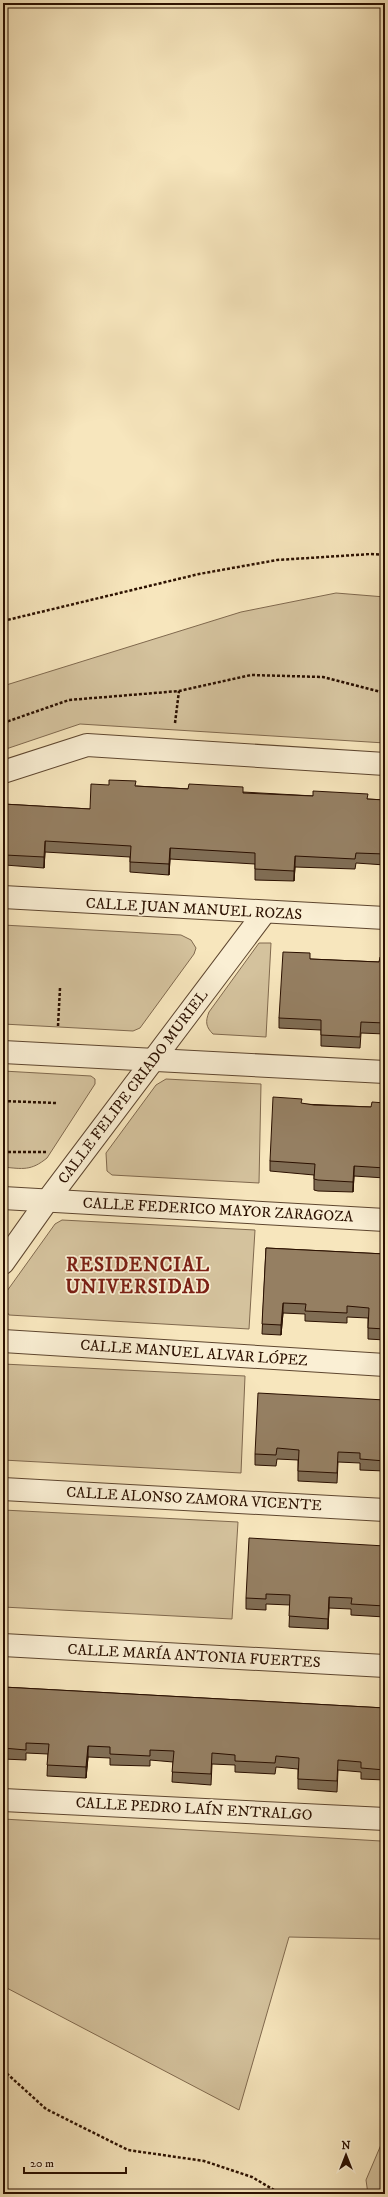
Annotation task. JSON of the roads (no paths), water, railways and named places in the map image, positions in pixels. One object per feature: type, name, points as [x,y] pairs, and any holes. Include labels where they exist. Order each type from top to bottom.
[{"type":"street","points":[[3,772],[87,745],[385,764]]},
{"type":"street","name":"CALLE JUAN MANUEL ROZAS","points":[[3,897],[264,913],[385,918]]},
{"type":"street","name":"CALLE FELIPE CRIADO MURIEL","points":[[3,1262],[47,1201],[155,1060],[264,913]]},
{"type":"street","points":[[3,1052],[385,1072]]},
{"type":"street","name":"CALLE FEDERICO MAYOR ZARAGOZA","points":[[3,1198],[385,1220]]},
{"type":"street","name":"CALLE MANUEL ALVAR LÓPEZ","points":[[3,1341],[385,1365]]},
{"type":"street","name":"CALLE ALONSO ZAMORA VICENTE","points":[[3,1489],[385,1510]]},
{"type":"street","name":"CALLE MARÍA ANTONIA FUERTES","points":[[3,1645],[385,1666]]},
{"type":"street","name":"CALLE PEDRO LAÍN ENTRALGO","points":[[3,1800],[385,1818]]},
{"type":"district","name":"RESIDENCIAL UNIVERSIDAD","points":[[138,1276]]}]
